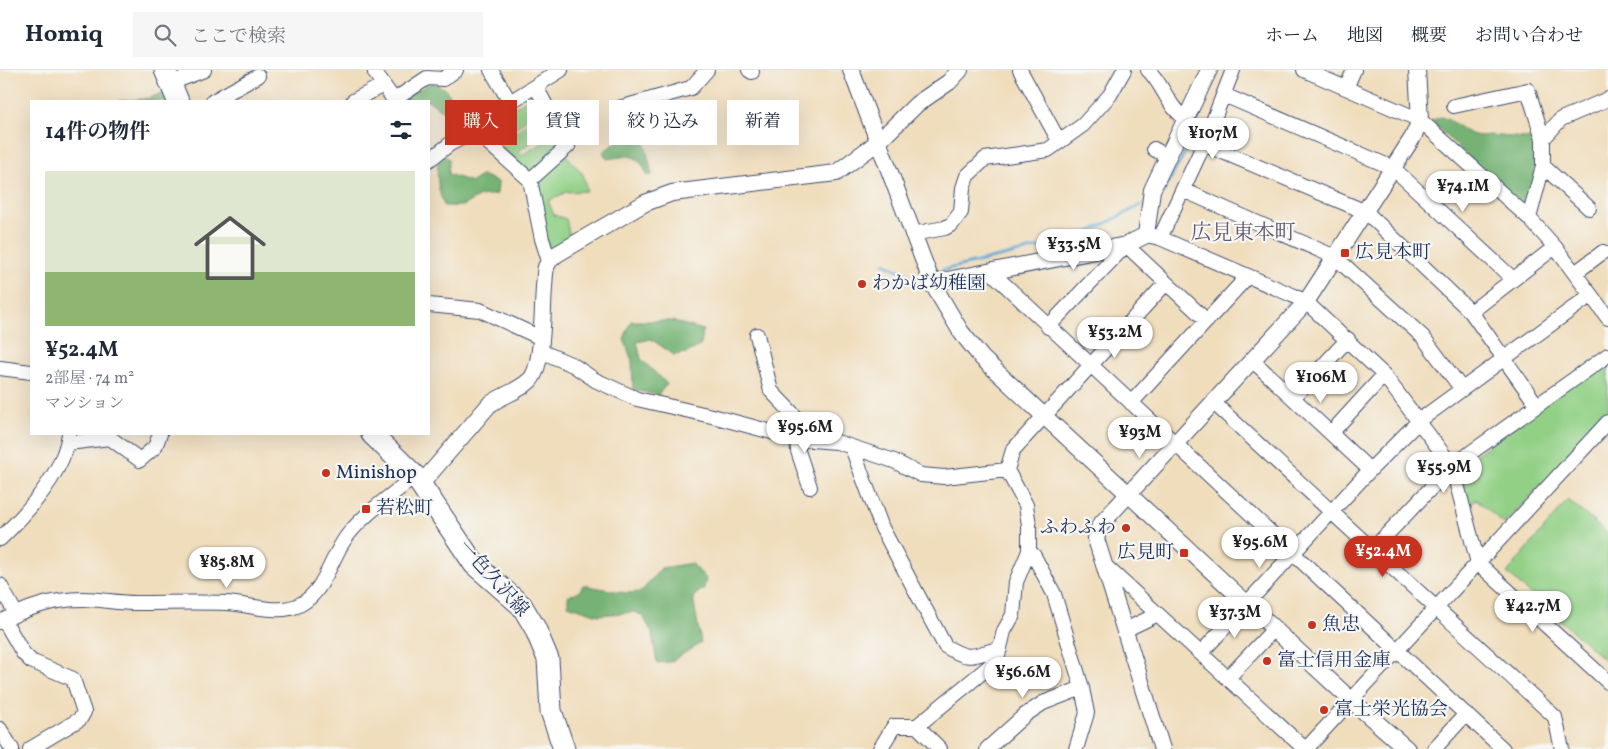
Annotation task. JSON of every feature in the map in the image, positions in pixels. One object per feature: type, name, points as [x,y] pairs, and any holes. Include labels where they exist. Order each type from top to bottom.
[{"type":"main road","name":"一色久沢線","points":[[373,435],[418,480],[466,555],[482,572],[522,606],[535,628],[548,659],[551,712],[564,749]]},
{"type":"street","points":[[171,85],[204,70]]},
{"type":"street","points":[[375,73],[394,100],[427,78],[443,79],[456,70]]},
{"type":"street","points":[[491,70],[509,100]]},
{"type":"street","points":[[513,100],[561,70]]},
{"type":"street","points":[[648,100],[691,88],[707,70]]},
{"type":"street","points":[[851,70],[912,234],[932,282],[961,332],[982,358],[1351,700],[1407,749]]},
{"type":"street","points":[[549,261],[583,237],[645,203],[672,193],[836,173],[878,142],[918,104],[949,82],[960,70]]},
{"type":"street","points":[[1020,70],[1059,141]]},
{"type":"street","points":[[912,234],[945,228],[952,224],[961,212],[963,188],[967,176],[985,159],[1048,150],[1084,125],[1110,95],[1124,70]]},
{"type":"street","points":[[1148,70],[1154,76],[1177,114],[1187,119]]},
{"type":"street","points":[[1153,236],[1152,190],[1161,153],[1187,119],[1209,70]]},
{"type":"street","points":[[932,282],[1126,245],[1153,236],[1183,190],[1204,144],[1233,70]]},
{"type":"street","points":[[1304,70],[1420,120],[1530,218],[1606,312]]},
{"type":"street","points":[[1346,88],[1354,70]]},
{"type":"street","points":[[1162,749],[1096,539],[1100,525],[1306,302],[1413,137],[1420,120],[1417,70]]},
{"type":"street","points":[[216,100],[258,76]]},
{"type":"street","points":[[355,100],[383,85]]},
{"type":"street","points":[[530,180],[568,146],[536,87]]},
{"type":"street","points":[[1454,106],[1528,90],[1543,139],[1543,166],[1530,218]]},
{"type":"street","points":[[1224,95],[1393,168],[1513,279]]},
{"type":"street","points":[[1543,139],[1562,119],[1608,99]]},
{"type":"street","points":[[1204,144],[1366,212],[1471,312],[1502,359],[1537,405]]},
{"type":"street","points":[[430,159],[449,145]]},
{"type":"street","points":[[6,618],[42,604],[83,599],[132,603],[228,603],[269,609],[292,608],[302,604],[315,591],[346,537],[360,522],[418,480],[490,405],[498,398],[531,380],[538,367],[541,345],[544,278],[549,261],[542,239],[530,180],[492,145]]},
{"type":"street","points":[[1543,166],[1589,208]]},
{"type":"street","points":[[1183,190],[1335,257],[1423,337],[1461,388]]},
{"type":"street","points":[[1153,236],[1306,302],[1348,339],[1384,375],[1420,420],[1452,466],[1478,563],[1608,682]]},
{"type":"street","points":[[1126,245],[1207,321]]},
{"type":"street","points":[[1048,327],[1126,245]]},
{"type":"street","points":[[1471,312],[1555,247]]},
{"type":"street","points":[[1575,272],[1603,252]]},
{"type":"street","points":[[990,271],[1174,445],[1503,749]]},
{"type":"street","points":[[1131,403],[1248,276]]},
{"type":"street","points":[[880,749],[894,726],[917,726],[991,665],[1000,649],[1004,631],[1013,615],[1016,582],[1028,551],[1030,525],[1026,505],[1007,470],[1012,450],[1166,283]]},
{"type":"street","points":[[1201,654],[1370,470],[1420,420],[1461,388],[1591,295]]},
{"type":"street","points":[[430,305],[480,310],[541,345],[596,380],[636,399],[716,417],[798,439],[837,442],[894,461],[921,475],[944,477],[1007,470]]},
{"type":"street","points":[[758,334],[771,392],[795,416],[798,451],[810,487]]},
{"type":"street","points":[[1293,398],[1348,339]]},
{"type":"street","points":[[1373,548],[1452,466],[1608,355]]},
{"type":"street","points":[[1252,360],[1370,470]]},
{"type":"street","points":[[0,368],[30,372]]},
{"type":"street","points":[[1331,433],[1384,375]]},
{"type":"street","points":[[1214,402],[1331,513],[1373,548],[1554,717],[1562,749]]},
{"type":"street","points":[[1103,564],[1305,749],[1398,651],[1608,422]]},
{"type":"street","points":[[0,539],[28,511],[64,455],[68,438],[110,438],[140,460],[155,447],[160,435]]},
{"type":"street","points":[[852,448],[882,528],[945,646],[962,657],[970,658],[981,653],[1000,649]]},
{"type":"street","points":[[1028,551],[1034,556],[1054,594],[1082,688],[1087,713],[1076,749]]},
{"type":"street","points":[[0,585],[6,618],[23,653],[31,661],[73,679],[84,712],[80,719],[30,749]]},
{"type":"street","points":[[1125,630],[1158,614]]},
{"type":"street","points":[[1228,678],[1274,629]]},
{"type":"street","points":[[987,749],[1026,715],[1043,703],[1082,688]]},
{"type":"street","points":[[1434,749],[1466,714]]},
{"type":"street","points":[[917,726],[940,749]]},
{"type":"street","points":[[0,729],[12,749]]},
{"type":"green space","points":[[431,83],[444,88],[453,100],[445,100],[445,113],[430,100],[400,100]]},
{"type":"green space","points":[[165,92],[169,100],[128,100],[149,98]]},
{"type":"green space","points":[[533,95],[537,100],[527,100],[527,118],[517,127],[517,106]]},
{"type":"green space","points":[[1441,117],[1448,119],[1474,135],[1537,139],[1541,152],[1528,214],[1431,121]]},
{"type":"green space","points":[[527,124],[527,145],[519,151],[522,155],[539,145],[560,145],[564,153],[583,174],[587,191],[566,192],[548,201],[554,215],[566,219],[571,242],[551,256],[532,178],[495,145],[517,145],[517,131]]},
{"type":"green space","points":[[612,145],[645,145],[652,175],[647,175],[644,167],[636,159],[627,156],[607,159],[603,152]]},
{"type":"green space","points":[[440,152],[449,159],[448,174],[472,182],[482,175],[498,182],[497,194],[480,196],[462,206],[444,206],[438,179]]},
{"type":"green space","points":[[631,321],[672,321],[703,330],[701,345],[687,353],[674,355],[651,339],[637,342],[641,359],[667,384],[658,395],[633,390],[632,361],[624,339]]},
{"type":"green space","points":[[1608,358],[1608,413],[1504,524],[1476,499],[1468,506],[1459,471],[1460,466]]},
{"type":"green space","points":[[1568,500],[1608,534],[1608,663],[1507,573]]},
{"type":"green space","points":[[692,563],[706,579],[704,588],[693,597],[701,643],[670,662],[657,663],[652,633],[643,616],[635,612],[598,615],[568,605],[568,596],[579,592],[583,585],[626,593],[641,592],[661,568]]},
{"type":"waterway","points":[[1157,197],[1163,193],[1188,147],[1209,89]]},
{"type":"waterway","points":[[943,270],[1076,239],[1145,203]]},
{"type":"waterway","points":[[884,263],[908,275]]},
{"type":"place","name":"広見本町","points":[[1345,253]]},
{"type":"place","name":"わかば幼稚園","points":[[862,284]]},
{"type":"place","name":"Minishop","points":[[326,473]]},
{"type":"place","name":"若松町","points":[[366,509]]},
{"type":"place","name":"ふわふわ","points":[[1126,528]]},
{"type":"place","name":"広見町","points":[[1184,553]]},
{"type":"place","name":"魚忠","points":[[1312,625]]},
{"type":"place","name":"富士信用金庫","points":[[1267,661]]},
{"type":"place","name":"富士栄光協会","points":[[1324,710]]},
{"type":"district","name":"広見東本町","points":[[1243,233]]}]
